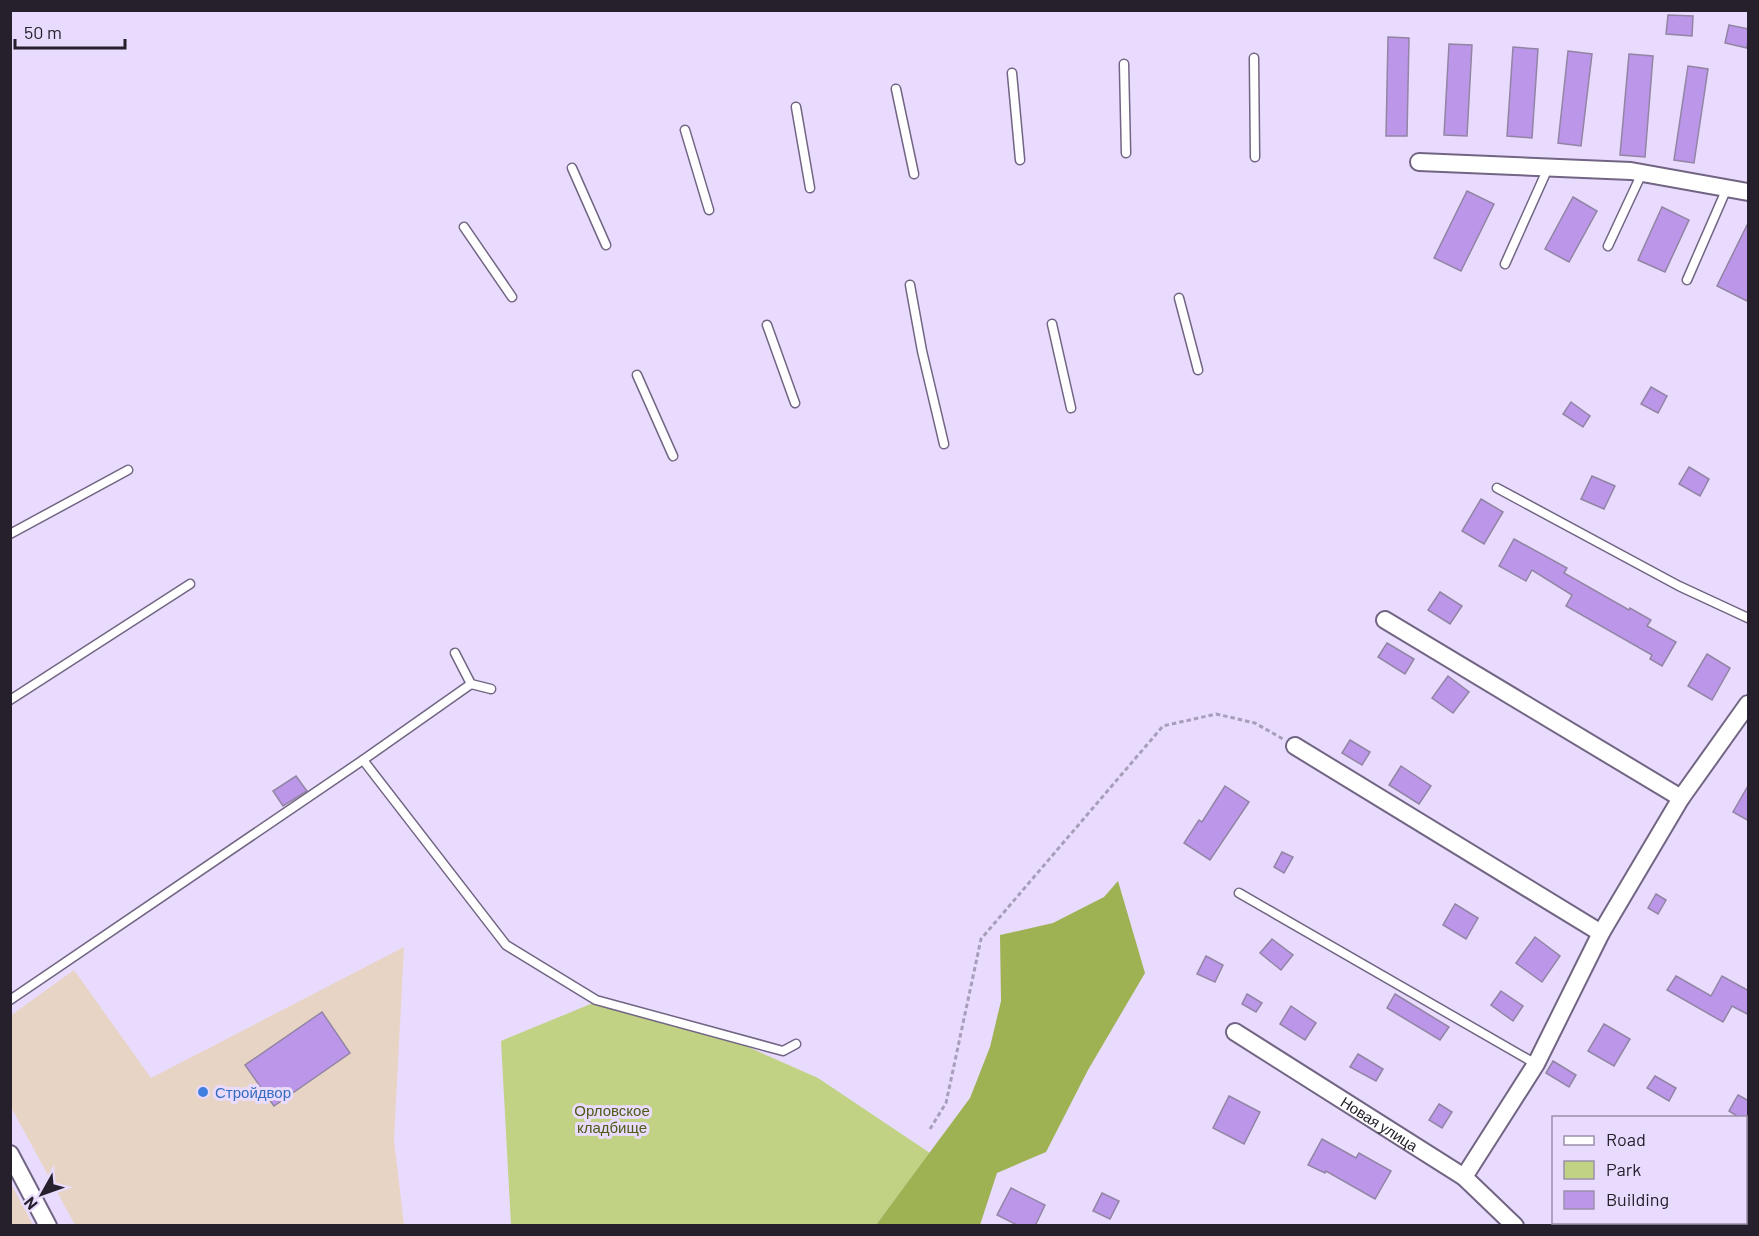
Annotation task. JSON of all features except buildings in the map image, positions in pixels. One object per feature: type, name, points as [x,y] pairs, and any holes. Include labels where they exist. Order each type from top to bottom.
[{"type":"street","points":[[1419,162],[1642,173],[1749,192]]},
{"type":"street","points":[[1385,620],[1681,798]]},
{"type":"street","points":[[1464,1177],[1536,1064],[1601,933],[1681,798],[1749,704]]},
{"type":"street","points":[[1295,746],[1601,933]]},
{"type":"street","name":"Новая улица","points":[[1235,1032],[1464,1177],[1515,1226]]},
{"type":"street","points":[[10,1154],[48,1226]]},
{"type":"lane","points":[[1254,58],[1255,157]]},
{"type":"lane","points":[[1124,64],[1126,153]]},
{"type":"lane","points":[[1012,73],[1020,160]]},
{"type":"lane","points":[[896,89],[914,174]]},
{"type":"lane","points":[[796,107],[810,188]]},
{"type":"lane","points":[[685,130],[709,210]]},
{"type":"lane","points":[[572,168],[606,245]]},
{"type":"lane","points":[[1505,264],[1548,168]]},
{"type":"lane","points":[[1608,246],[1642,173]]},
{"type":"lane","points":[[1687,280],[1727,188]]},
{"type":"lane","points":[[464,227],[512,297]]},
{"type":"lane","points":[[910,285],[922,351],[944,444]]},
{"type":"lane","points":[[1179,298],[1198,370]]},
{"type":"lane","points":[[1052,324],[1071,408]]},
{"type":"lane","points":[[767,325],[795,404]]},
{"type":"lane","points":[[637,375],[674,456]]},
{"type":"lane","points":[[10,534],[128,470]]},
{"type":"lane","points":[[1497,488],[1679,586],[1749,618]]},
{"type":"lane","points":[[10,700],[190,584]]},
{"type":"lane","points":[[455,653],[471,684],[491,689]]},
{"type":"lane","points":[[10,1000],[471,684]]},
{"type":"lane","points":[[363,760],[506,945],[596,1000],[783,1051],[796,1044]]},
{"type":"lane","points":[[1239,893],[1536,1064]]},
{"type":"path","points":[[930,1129],[946,1103],[981,939],[1163,726],[1216,714],[1255,723],[1295,746]]},
{"type":"shaded area","name":"Стройдвор","points":[[404,947],[394,1140],[404,1225],[75,1225],[11,1107],[10,1016],[74,970],[151,1078]]},
{"type":"shaded area","points":[[11,1184],[33,1225],[11,1225]]},
{"type":"green space","points":[[1118,881],[1145,973],[1088,1070],[1046,1152],[997,1173],[980,1225],[876,1225],[970,1098],[990,1047],[1001,1001],[1000,935],[1053,923],[1104,897]]},
{"type":"green space","name":"Орловское кладбище","points":[[593,1003],[730,1039],[818,1078],[930,1153],[876,1225],[511,1225],[501,1041]]},
{"type":"place","name":"Стройдвор","points":[[203,1092]]}]
